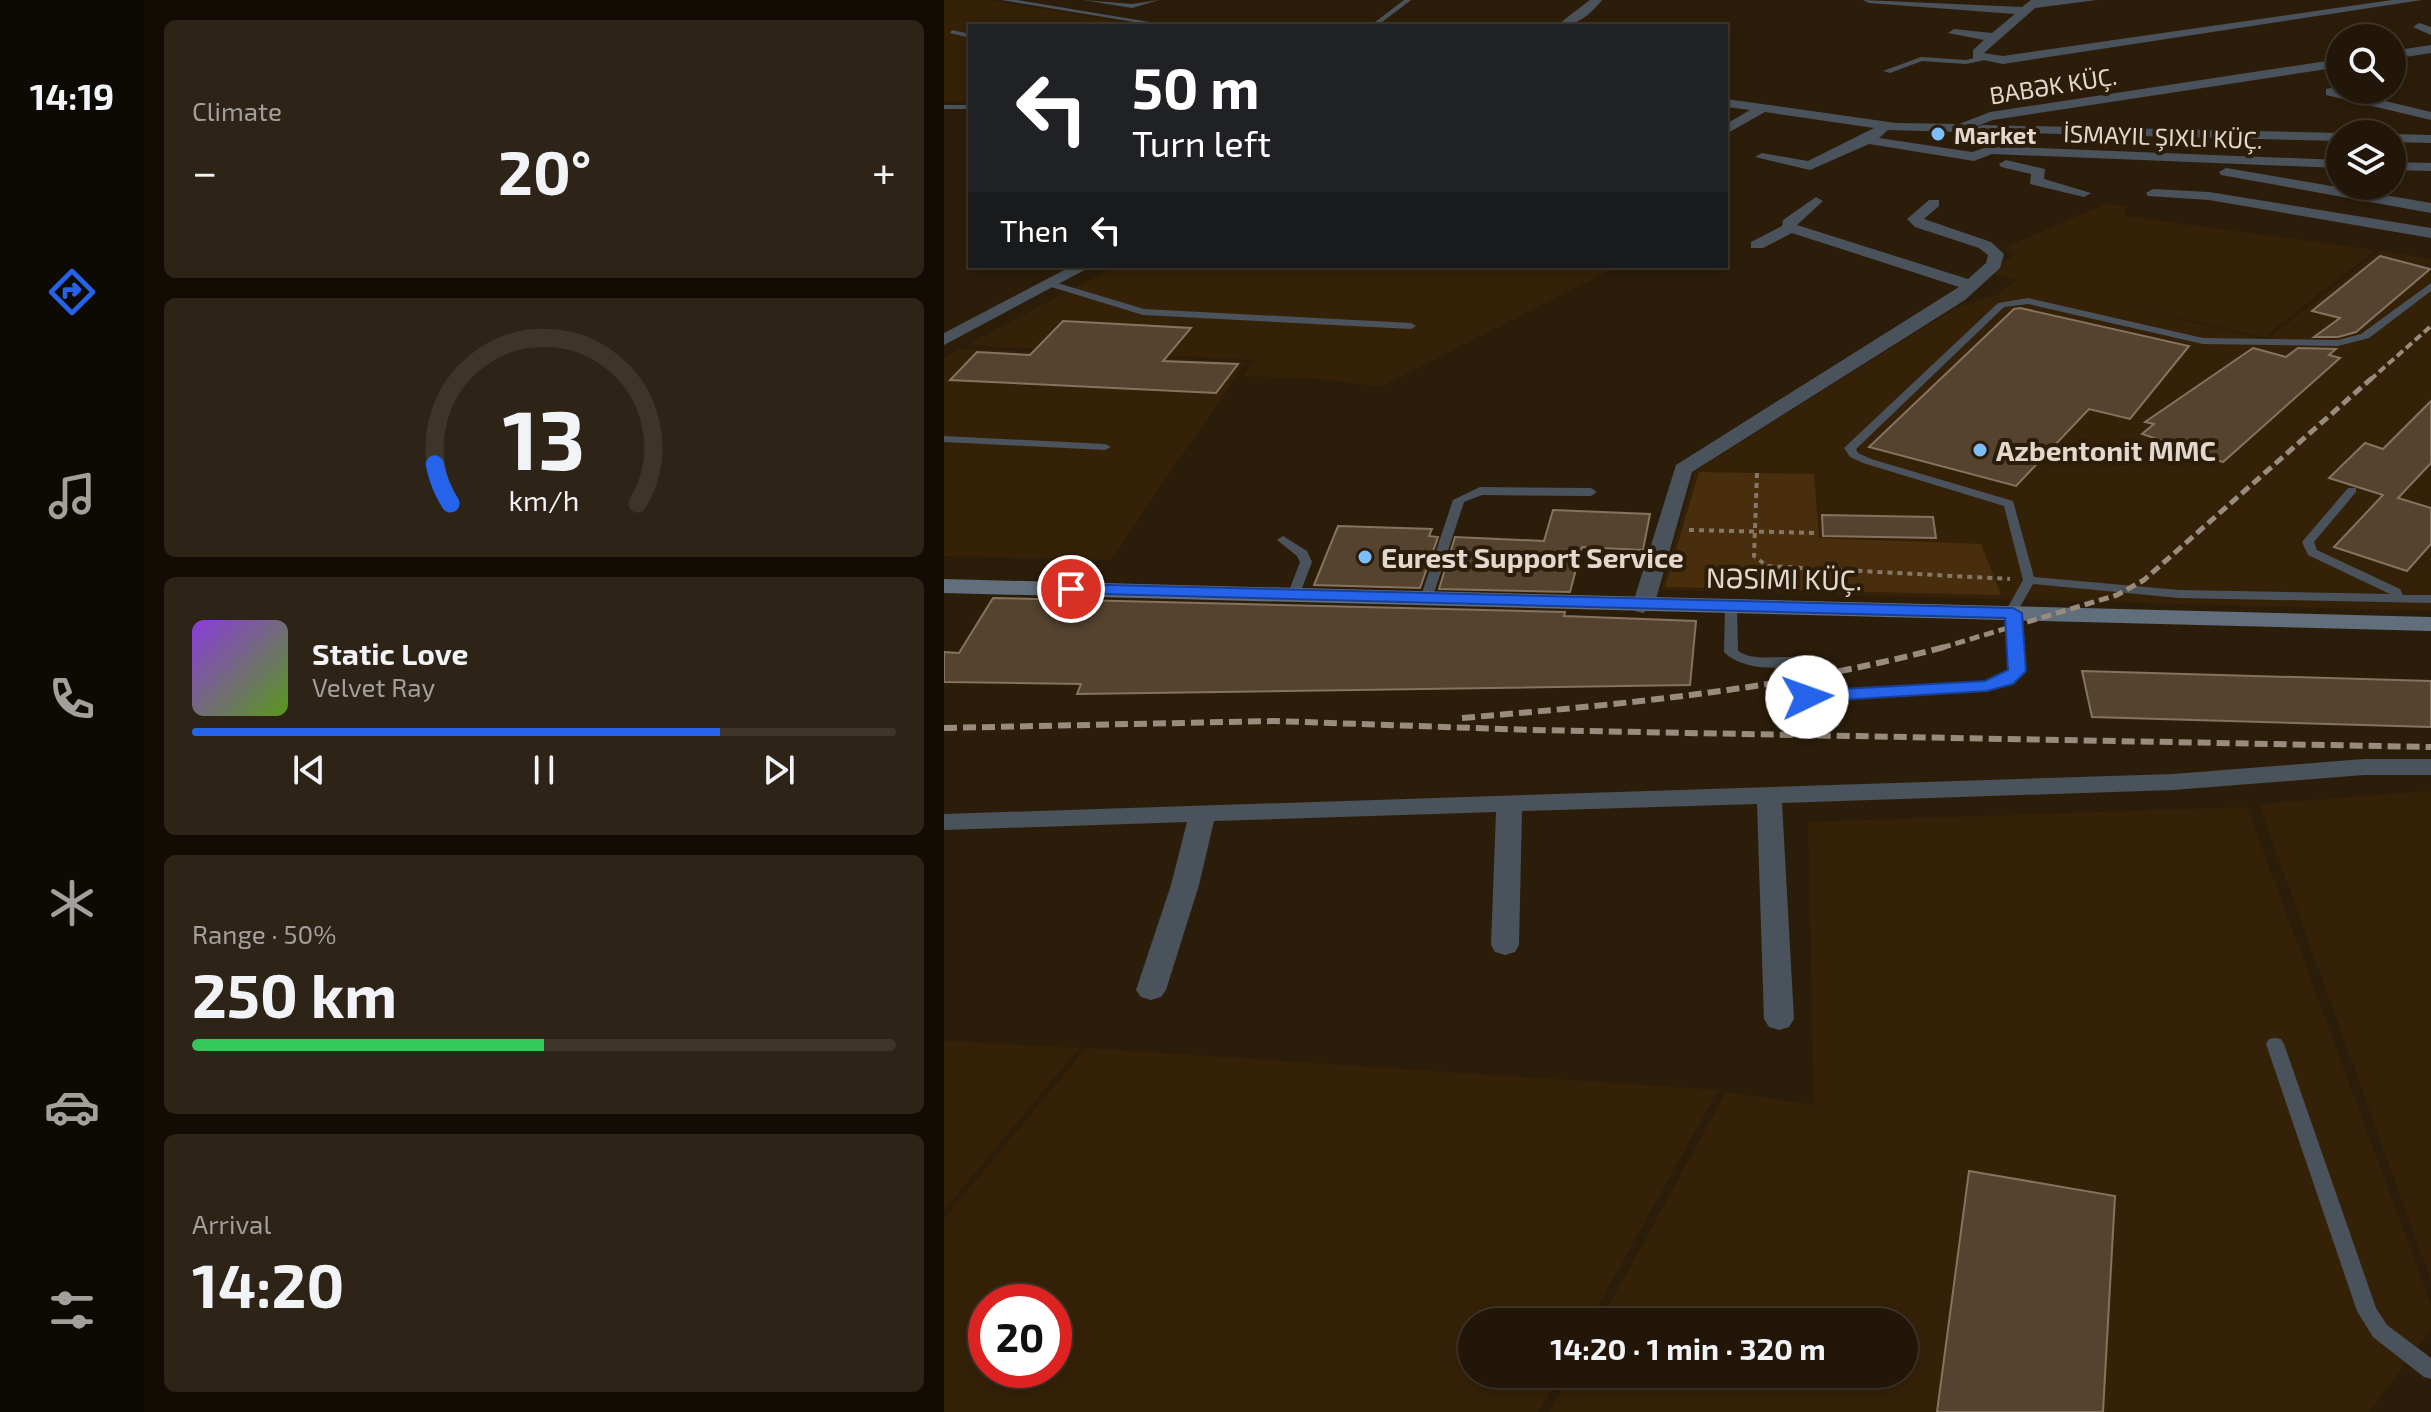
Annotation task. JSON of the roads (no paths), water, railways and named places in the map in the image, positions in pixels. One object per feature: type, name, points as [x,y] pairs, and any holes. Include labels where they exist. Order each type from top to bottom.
[{"type":"street","points":[[1565,24],[1584,13],[1596,0]]},
{"type":"street","points":[[1869,0],[2031,6],[2091,0]]},
{"type":"street","points":[[2031,6],[1976,53],[1982,58],[2003,60],[2416,0]]},
{"type":"street","points":[[1954,33],[1993,37]]},
{"type":"street","points":[[2406,53],[2431,49]]},
{"type":"street","name":"BABƏK KÜÇ.","points":[[1728,103],[1883,126],[1967,127],[1990,116],[2326,65]]},
{"type":"street","points":[[2194,70],[2218,81]]},
{"type":"street","points":[[2162,77],[2182,87]]},
{"type":"street","points":[[2381,104],[2431,116]]},
{"type":"street","points":[[1728,129],[1763,108]]},
{"type":"street","points":[[1762,157],[1810,166],[1867,140],[1883,126]]},
{"type":"street","points":[[1967,127],[2326,137]]},
{"type":"street","points":[[2406,138],[2431,139]]},
{"type":"street","points":[[1867,140],[2032,169],[2040,172],[2035,181],[2041,186],[2084,193]]},
{"type":"street","points":[[1900,163],[1920,149]]},
{"type":"street","points":[[1974,157],[1990,150],[2114,163],[2187,159],[2326,164]]},
{"type":"street","points":[[2187,159],[2200,168],[2431,208]]},
{"type":"street","points":[[2406,166],[2431,167]]},
{"type":"street","points":[[2153,193],[2193,193],[2431,233]]},
{"type":"street","points":[[1816,201],[1788,223],[1791,228],[1972,286]]},
{"type":"street","points":[[1643,606],[1679,478],[1691,461],[1972,286],[1998,259],[1985,245],[1920,224],[1915,219],[1917,215],[1934,203]]},
{"type":"street","points":[[1757,245],[1791,228]]},
{"type":"street","points":[[944,340],[1080,268]]},
{"type":"street","name":"NƏSIMI KÜÇ.","points":[[944,586],[2431,624]]},
{"type":"street","points":[[944,822],[2173,782],[2364,767],[2431,767]]},
{"type":"street","points":[[1769,793],[1779,1019]]},
{"type":"street","points":[[1505,945],[1509,803]]},
{"type":"street","points":[[1151,990],[1185,885],[1203,812]]},
{"type":"lane","points":[[1004,0],[1158,24]]},
{"type":"lane","points":[[1086,0],[1132,6],[1156,0]]},
{"type":"lane","points":[[1376,24],[1408,0]]},
{"type":"lane","points":[[952,32],[968,36]]},
{"type":"lane","points":[[1887,71],[1921,59],[1966,62],[1982,58]]},
{"type":"lane","points":[[944,107],[968,107]]},
{"type":"lane","points":[[1051,284],[1099,296],[1143,312],[1411,326]]},
{"type":"lane","points":[[1807,697],[1987,686],[2007,680],[2017,671],[2013,613],[2029,580],[2009,504],[1867,461],[1854,455],[1850,448],[2001,305],[2028,301],[2203,341],[2338,343],[2365,336],[2431,286]]},
{"type":"lane","points":[[944,439],[1105,447]]},
{"type":"lane","points":[[2352,490],[2308,542],[2312,552],[2376,581],[2395,592],[2399,598]]},
{"type":"lane","points":[[1426,599],[1459,500],[1480,491],[1591,492]]},
{"type":"lane","points":[[1283,540],[1303,554],[1306,562],[1293,596]]},
{"type":"lane","points":[[2029,580],[2179,594],[2431,599]]},
{"type":"lane","points":[[1731,607],[1731,652],[1735,657],[1744,661],[1799,662]]},
{"type":"lane","points":[[2275,1044],[2367,1311],[2380,1331],[2431,1370]]},
{"type":"railway","points":[[2370,380],[2431,326]]},
{"type":"railway","points":[[1946,647],[2117,595],[2144,580],[2372,378]]},
{"type":"railway","points":[[1462,718],[1707,693],[1828,673],[1946,647]]},
{"type":"railway","points":[[1941,648],[1946,647]]},
{"type":"railway","points":[[944,728],[1274,721],[1532,730],[2431,747]]},
{"type":"place","name":"Market","points":[[1938,134]]},
{"type":"place","name":"Azbentonit MMC","points":[[1980,450]]},
{"type":"place","name":"Eurest Support Service","points":[[1365,557]]}]
